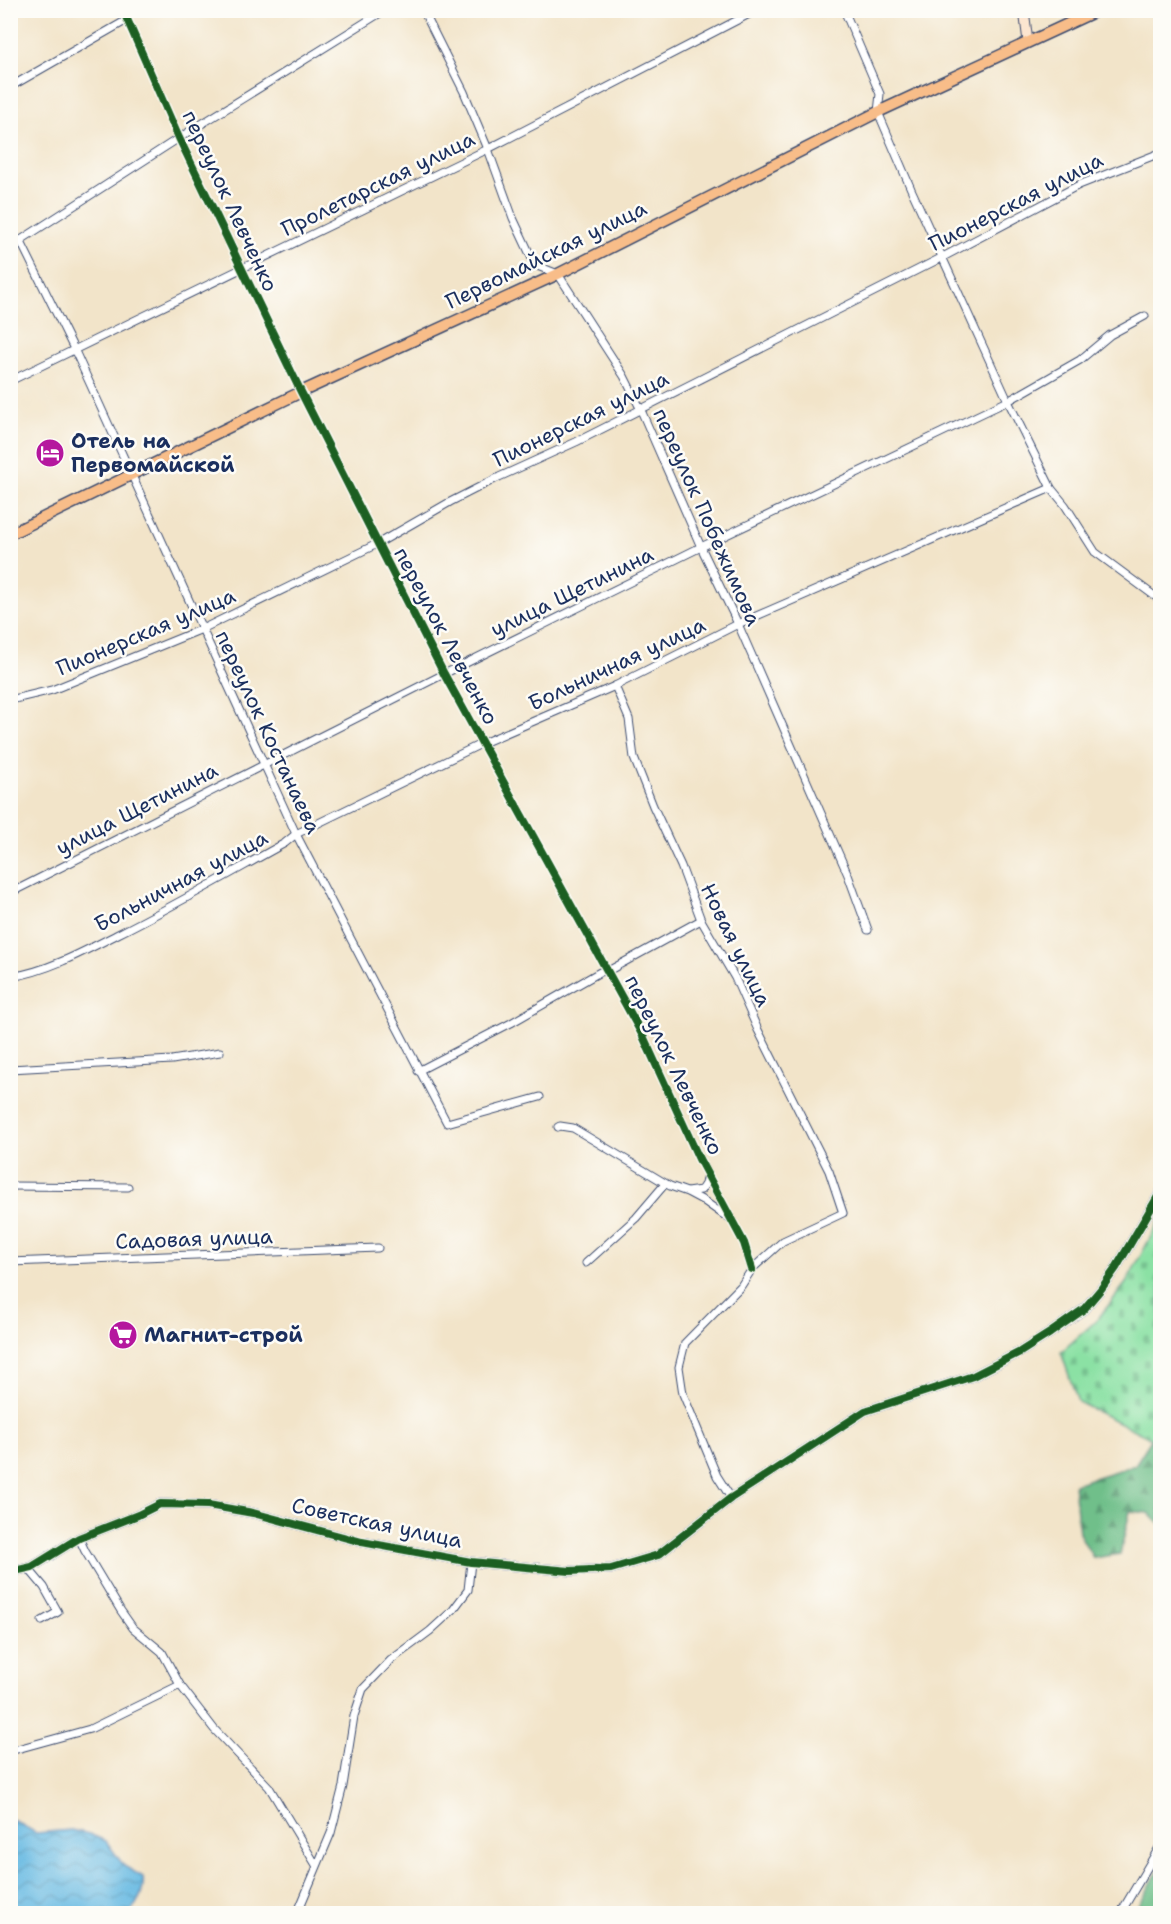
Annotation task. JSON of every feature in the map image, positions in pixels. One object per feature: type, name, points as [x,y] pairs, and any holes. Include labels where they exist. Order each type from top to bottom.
[{"type":"main road","name":"Первомайская улица","points":[[10,534],[301,392],[558,274],[878,112],[1098,10]]},
{"type":"street","name":"переулок Левченко","points":[[123,10],[179,138],[301,392],[444,674],[643,1036],[707,1173],[744,1243],[752,1269]]},
{"type":"street","points":[[10,247],[179,138],[385,10]]},
{"type":"street","name":"переулок Побежимова","points":[[423,10],[464,92],[488,148],[513,218],[535,265],[558,274],[624,376],[640,408],[848,875],[868,930]]},
{"type":"street","name":"Пролетарская улица","points":[[10,381],[488,148],[757,10]]},
{"type":"street","points":[[844,10],[880,94],[878,112],[941,258],[1051,488],[1095,552],[1161,600]]},
{"type":"street","points":[[1024,10],[1028,42]]},
{"type":"street","points":[[10,87],[127,20]]},
{"type":"street","name":"Пионерская улица","points":[[10,700],[51,690],[202,629],[377,544],[450,502],[576,442],[941,258],[1079,185],[1161,153]]},
{"type":"street","name":"переулок Костанаева","points":[[20,240],[75,351],[263,764],[418,1071],[447,1123],[540,1097]]},
{"type":"street","name":"улица Щетинина","points":[[10,893],[263,764],[700,547],[1008,401],[1080,360],[1110,335],[1145,316]]},
{"type":"street","name":"Больничная улица","points":[[10,977],[24,975],[87,951],[285,843],[297,834],[483,743],[615,686],[738,624],[1051,488]]},
{"type":"street","name":"Новая улица","points":[[615,686],[629,719],[634,758],[681,866],[701,920],[735,978],[758,1030],[829,1172],[843,1213],[783,1240],[752,1269]]},
{"type":"street","points":[[418,1071],[701,920]]},
{"type":"street","points":[[10,1070],[172,1060],[220,1052]]},
{"type":"street","points":[[558,1127],[564,1126],[585,1134],[665,1184],[704,1201],[732,1222]]},
{"type":"street","points":[[687,1192],[701,1190],[707,1173]]},
{"type":"street","points":[[586,1263],[636,1218],[665,1184]]},
{"type":"street","points":[[10,1186],[128,1187]]},
{"type":"street","name":"Советская улица","points":[[10,1572],[28,1568],[79,1538],[160,1504],[208,1505],[253,1513],[362,1542],[471,1562],[570,1571],[611,1569],[658,1555],[732,1498],[865,1411],[973,1376],[1050,1334],[1084,1309],[1101,1289],[1161,1193]]},
{"type":"street","name":"Садовая улица","points":[[10,1262],[378,1248]]},
{"type":"street","points":[[732,1498],[717,1476],[701,1442],[683,1395],[679,1367],[685,1344],[741,1286],[752,1269]]},
{"type":"street","points":[[79,1538],[133,1628],[162,1652],[180,1685],[214,1729],[270,1787],[316,1865]]},
{"type":"street","points":[[297,1914],[333,1823],[343,1786],[354,1716],[363,1689],[391,1660],[430,1631],[453,1610],[468,1590],[471,1562]]},
{"type":"street","points":[[28,1568],[44,1587],[58,1612],[42,1621]]},
{"type":"street","points":[[10,1751],[90,1729],[180,1685]]},
{"type":"street","points":[[1120,1914],[1161,1846]]},
{"type":"green space","points":[[1160,1219],[1160,1443],[1078,1402],[1061,1352],[1097,1320],[1126,1283]]},
{"type":"green space","points":[[1152,1438],[1160,1443],[1160,1524],[1149,1513],[1130,1511],[1120,1554],[1093,1558],[1079,1533],[1074,1484],[1135,1465]]},
{"type":"green space","points":[[1160,1867],[1160,1913],[1135,1913]]},
{"type":"water","points":[[11,1819],[36,1833],[71,1830],[106,1841],[124,1866],[143,1877],[142,1892],[130,1913],[11,1913]]},
{"type":"cycle path","points":[[123,10],[179,138],[301,392],[444,674],[643,1036],[699,1159],[744,1243],[752,1269]]},
{"type":"cycle path","points":[[10,1572],[32,1567],[79,1538],[160,1504],[208,1505],[253,1513],[362,1542],[471,1562],[570,1571],[611,1569],[658,1555],[731,1498],[865,1411],[973,1376],[1020,1352],[1084,1309],[1116,1268],[1160,1193]]},
{"type":"place","name":"Отель на Первомайской","points":[[50,453]]},
{"type":"place","name":"Магнит-строй","points":[[123,1335]]}]
